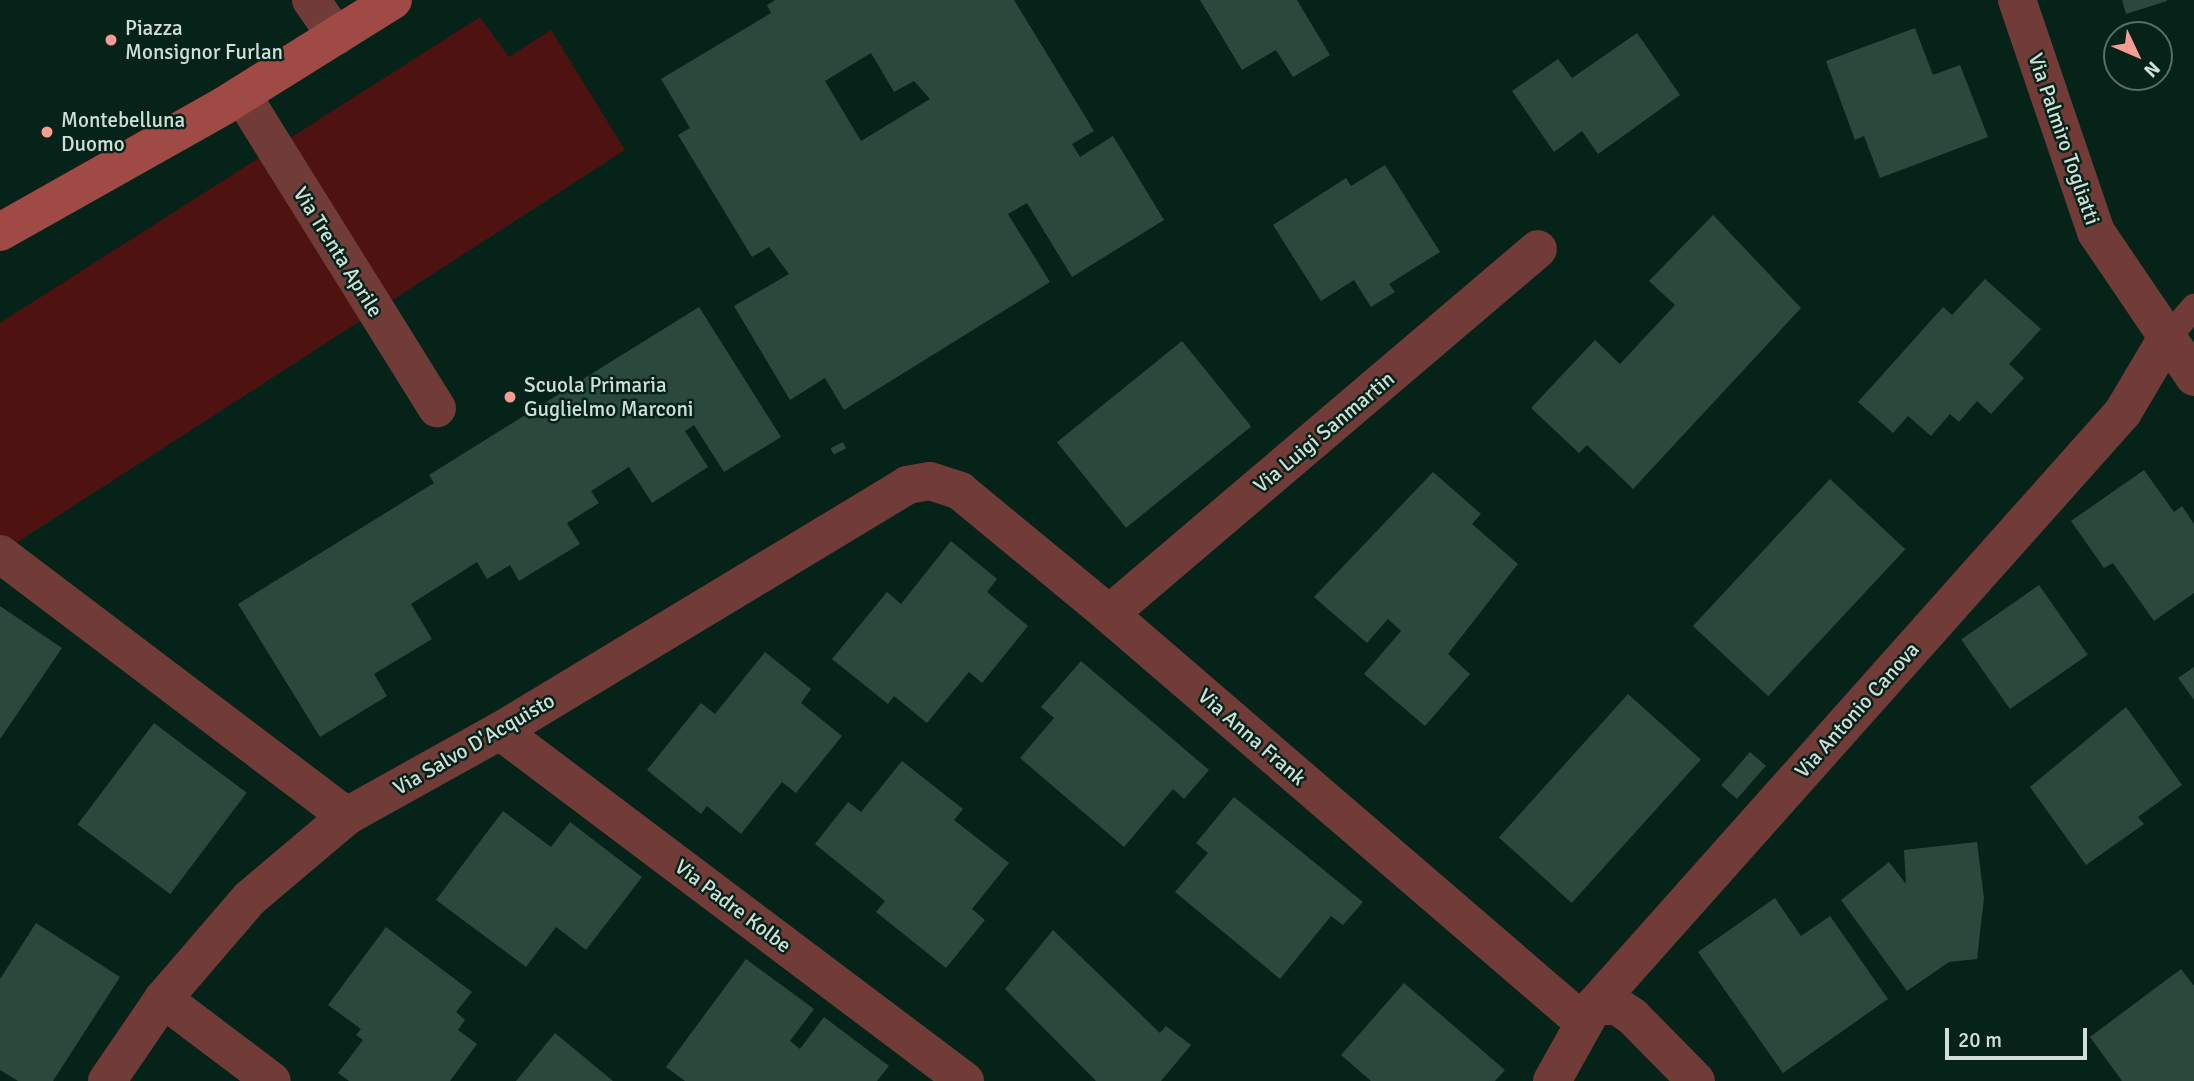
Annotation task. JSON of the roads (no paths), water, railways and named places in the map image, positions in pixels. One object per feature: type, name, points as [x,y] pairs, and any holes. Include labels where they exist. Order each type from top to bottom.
[{"type":"main road","points":[[0,232],[242,95],[393,0]]},
{"type":"street","points":[[311,0],[336,36]]},
{"type":"street","name":"Via Palmiro Togliatti","points":[[2017,0],[2096,232],[2165,341],[2194,377]]},
{"type":"street","name":"Via Trenta Aprile","points":[[242,95],[437,408]]},
{"type":"street","name":"Via Luigi Sanmartin","points":[[1109,614],[1538,249]]},
{"type":"street","name":"Via Antonio Canova","points":[[1552,1081],[1589,1014],[2123,412],[2165,341]]},
{"type":"street","name":"Via Anna Frank","points":[[907,485],[930,481],[960,491],[1589,1014]]},
{"type":"street","name":"Via Salvo D'Acquisto","points":[[107,1081],[163,999],[250,898],[347,816],[500,732],[907,485]]},
{"type":"street","points":[[0,554],[347,816]]},
{"type":"street","name":"Via Padre Kolbe","points":[[500,732],[965,1081]]},
{"type":"street","points":[[163,999],[272,1081]]},
{"type":"street","points":[[1589,1014],[1617,1006],[1632,1017],[1696,1081]]},
{"type":"lane","points":[[2165,341],[2194,307]]},
{"type":"place","name":"Piazza Monsignor Furlan","points":[[111,40]]},
{"type":"place","name":"Montebelluna Duomo","points":[[47,132]]},
{"type":"place","name":"Scuola Primaria Guglielmo Marconi","points":[[510,397]]}]
